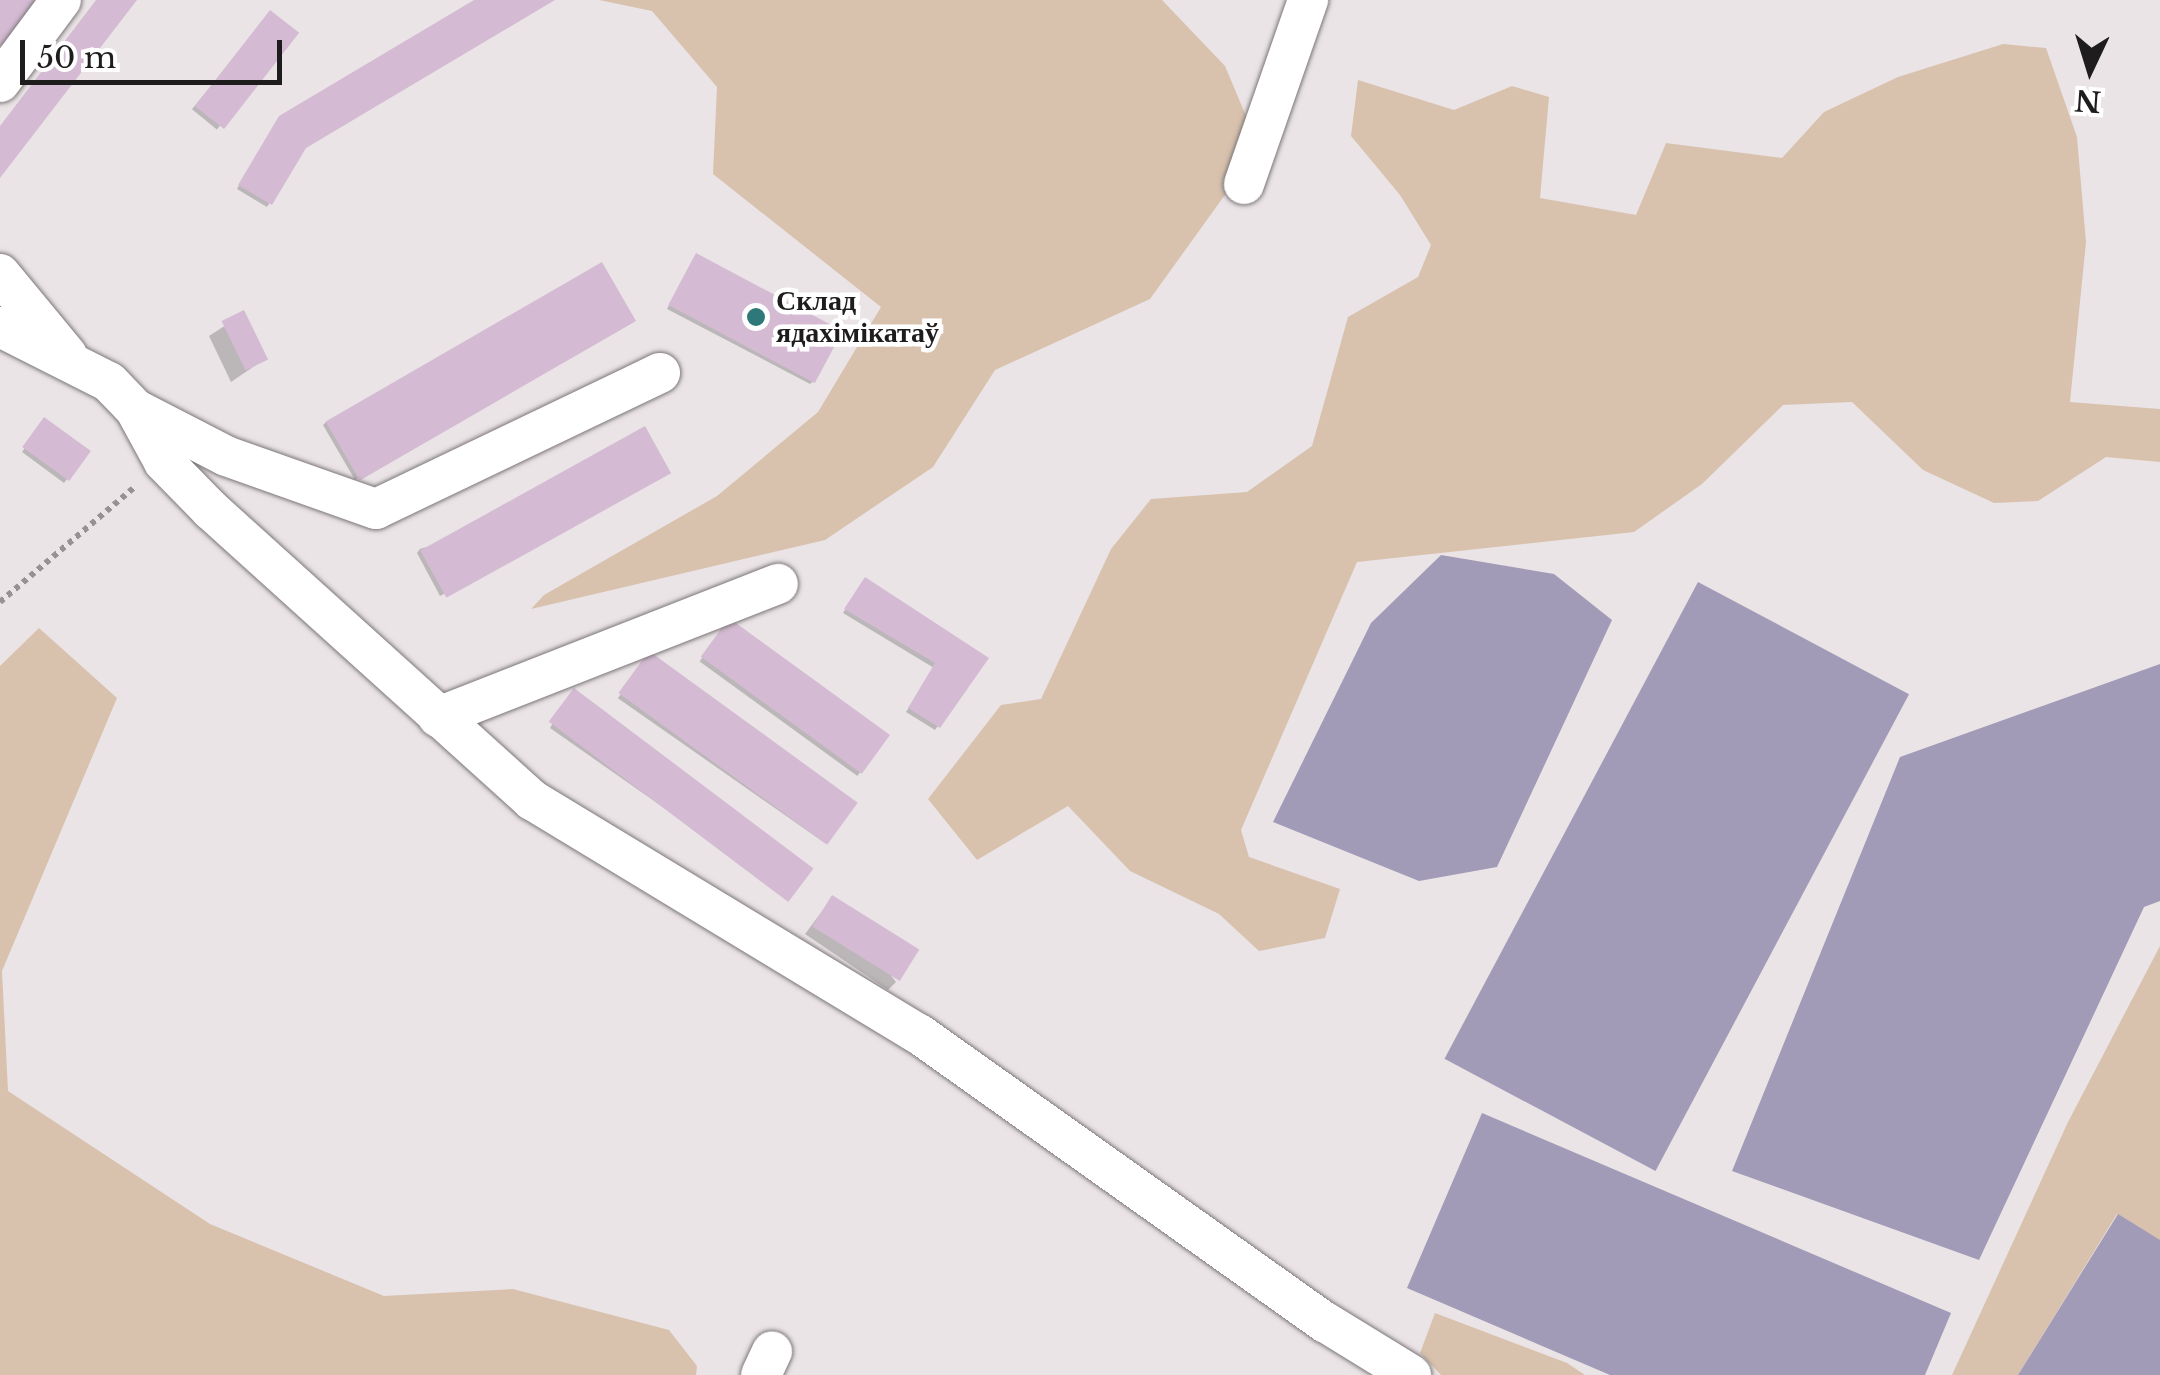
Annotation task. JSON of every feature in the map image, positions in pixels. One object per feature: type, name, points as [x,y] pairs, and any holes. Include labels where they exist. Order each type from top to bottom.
[{"type":"street","points":[[0,82],[60,0]]},
{"type":"street","points":[[1244,184],[1308,0]]},
{"type":"street","points":[[0,274],[71,361]]},
{"type":"street","points":[[0,327],[109,382],[135,409],[164,462],[532,800],[919,1034],[1325,1322],[1412,1375]]},
{"type":"street","points":[[135,409],[226,456],[376,510],[660,373]]},
{"type":"street","points":[[438,717],[778,584]]},
{"type":"path","points":[[0,602],[164,462]]},
{"type":"shaded area","points":[[599,0],[1162,0],[1225,66],[1249,123],[1227,192],[1150,299],[995,370],[933,467],[825,540],[531,609],[544,595],[717,496],[818,412],[881,307],[713,174],[717,87],[652,11]]},
{"type":"shaded area","points":[[2003,44],[2046,48],[2077,137],[2086,242],[2070,402],[2160,409],[2160,462],[2106,457],[2038,501],[1994,503],[1923,470],[1852,402],[1783,405],[1702,484],[1634,532],[1357,562],[1241,830],[1249,857],[1340,889],[1325,938],[1259,951],[1219,914],[1130,871],[1068,806],[977,860],[928,799],[1001,705],[1041,699],[1111,549],[1151,499],[1247,492],[1312,446],[1348,317],[1418,277],[1431,245],[1400,195],[1351,136],[1358,80],[1454,110],[1512,86],[1549,97],[1540,198],[1636,215],[1666,143],[1782,158],[1824,112],[1898,77]]},
{"type":"shaded area","points":[[1441,555],[1554,574],[1612,620],[1497,867],[1419,881],[1273,822],[1371,623]]},
{"type":"shaded area","points":[[1698,582],[1909,694],[1656,1171],[1444,1059]]},
{"type":"shaded area","points":[[39,628],[117,698],[2,971],[8,1091],[210,1224],[384,1296],[513,1289],[669,1330],[697,1366],[696,1375],[0,1375],[0,666]]},
{"type":"shaded area","points":[[2160,664],[2160,901],[2144,907],[1979,1260],[1732,1171],[1900,757]]},
{"type":"shaded area","points":[[2160,946],[2160,1242],[2117,1214],[2018,1375],[1952,1375],[2068,1122]]},
{"type":"shaded area","points":[[1482,1113],[1951,1313],[1925,1375],[1610,1375],[1407,1288]]},
{"type":"shaded area","points":[[2118,1214],[2160,1240],[2160,1375],[2018,1375]]},
{"type":"shaded area","points":[[1435,1313],[1567,1363],[1585,1375],[1441,1375],[1420,1353]]},
{"type":"building","points":[[0,0],[38,0],[8,49],[0,45]]},
{"type":"building","points":[[96,0],[137,0],[0,178],[0,126]]},
{"type":"building","points":[[474,0],[555,0],[306,148],[272,205],[238,185],[279,116]]},
{"type":"building","points":[[270,10],[299,33],[224,129],[195,106]]},
{"type":"building","name":"Склад ядахімікатаў","points":[[696,253],[843,331],[815,383],[668,305]]},
{"type":"building","points":[[602,262],[636,321],[360,480],[326,422]]},
{"type":"building","points":[[244,310],[268,359],[246,370],[222,321]]},
{"type":"building","points":[[44,417],[91,451],[69,481],[22,447]]},
{"type":"building","points":[[645,426],[671,473],[446,598],[420,551]]},
{"type":"building","points":[[865,577],[989,658],[940,728],[908,708],[935,663],[844,609]]},
{"type":"building","points":[[729,618],[890,735],[862,774],[701,657]]},
{"type":"building","points":[[649,651],[858,803],[827,845],[618,693]]},
{"type":"building","points":[[574,688],[814,869],[788,902],[549,722]]},
{"type":"building","points":[[832,895],[919,950],[900,981],[812,926]]},
{"type":"place","name":"Склад ядахімікатаў","points":[[756,317]]}]
